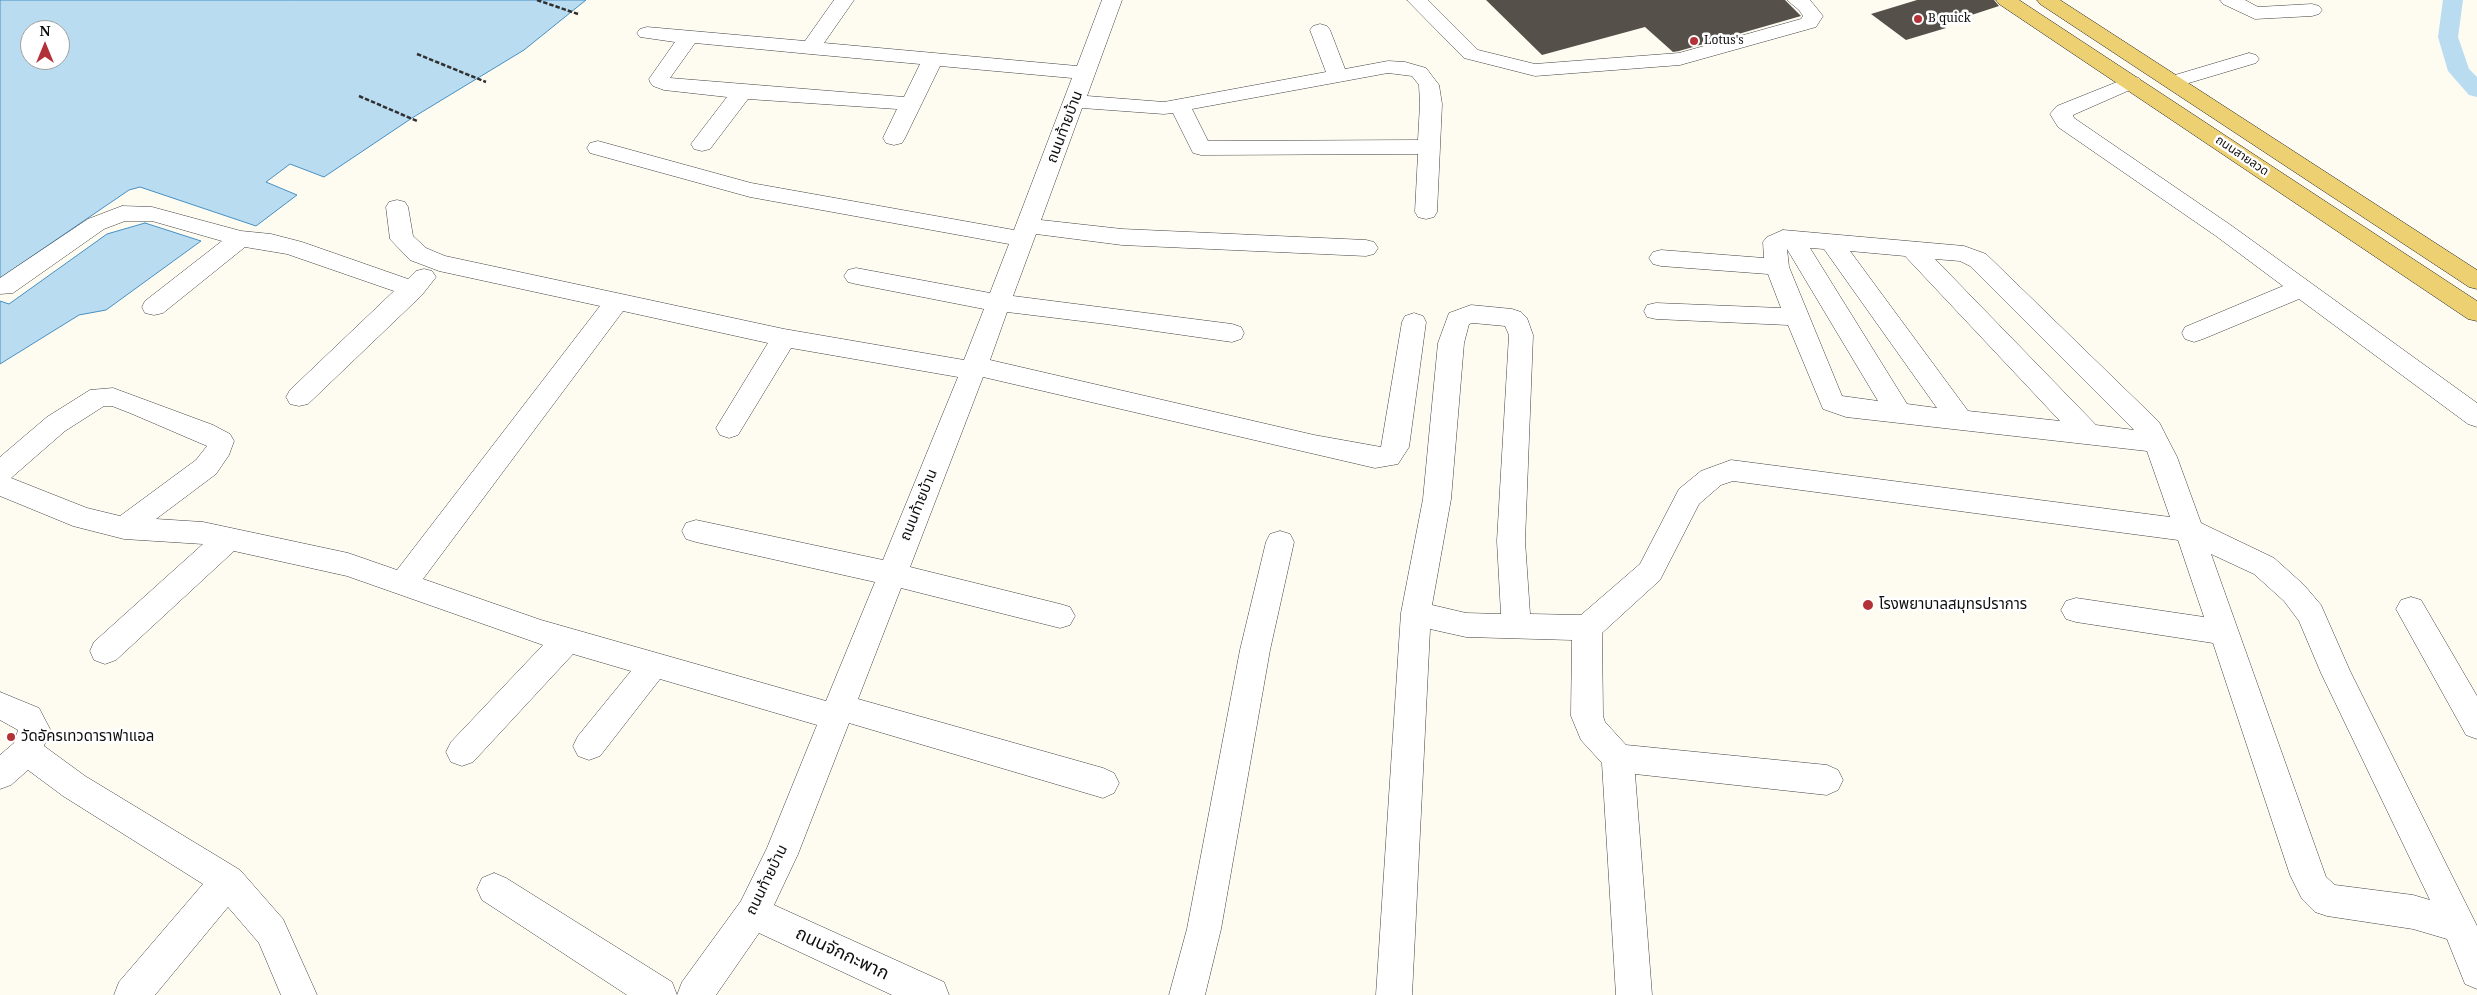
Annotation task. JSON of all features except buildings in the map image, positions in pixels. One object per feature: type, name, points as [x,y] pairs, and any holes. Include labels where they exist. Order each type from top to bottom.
[{"type":"main road","name":"ถนนสายลวด","points":[[2006,0],[2477,313]]},
{"type":"main road","name":"ถนนสายลวด","points":[[2047,0],[2477,281]]},
{"type":"main road","points":[[2132,82],[2165,78]]},
{"type":"street","points":[[810,48],[844,0]]},
{"type":"street","name":"ถนนท้ายบ้าน","points":[[696,995],[753,913],[781,854],[974,368],[1112,0]]},
{"type":"street","points":[[1417,0],[1471,54],[1535,70],[1680,59],[1809,23],[1813,16],[1806,6],[1797,0]]},
{"type":"street","points":[[2230,0],[2255,13],[2312,10]]},
{"type":"street","points":[[1320,30],[1338,77]]},
{"type":"street","points":[[647,33],[1086,73]]},
{"type":"street","points":[[689,37],[659,79],[660,82],[664,84],[742,92],[910,104]]},
{"type":"street","points":[[894,138],[933,59]]},
{"type":"street","points":[[2165,78],[2249,59]]},
{"type":"street","points":[[1075,101],[1164,108],[1388,67],[1419,72],[1429,85],[1431,104],[1426,212]]},
{"type":"street","points":[[2132,82],[2065,110],[2061,114],[2066,122],[2224,231],[2477,417]]},
{"type":"street","points":[[702,144],[742,92]]},
{"type":"street","points":[[1180,106],[1197,144],[1201,148],[1206,149],[1429,147]]},
{"type":"street","points":[[598,148],[750,190],[1025,233],[1366,248]]},
{"type":"street","points":[[396,207],[402,239],[418,254],[439,264],[784,338],[974,368],[1375,458],[1389,457],[1396,447],[1414,322]]},
{"type":"street","points":[[4,287],[96,224],[122,213],[152,214],[241,239],[271,242],[294,248],[412,289]]},
{"type":"street","points":[[2156,442],[1846,407],[1832,402],[1777,268],[1775,242],[1783,238],[1912,249],[1964,254],[1978,260],[2150,429],[2164,457],[2306,875],[2314,888],[2327,900],[2413,912],[2460,926]]},
{"type":"street","points":[[154,307],[214,258],[241,239]]},
{"type":"street","points":[[1793,239],[1899,413]]},
{"type":"street","points":[[1831,242],[1960,420]]},
{"type":"street","points":[[1912,249],[2088,434]]},
{"type":"street","points":[[1661,258],[1777,268]]},
{"type":"street","points":[[298,397],[439,264]]},
{"type":"street","points":[[856,276],[998,303],[1106,315],[1232,333]]},
{"type":"street","points":[[2194,333],[2302,288]]},
{"type":"street","points":[[403,584],[617,302]]},
{"type":"street","points":[[1656,311],[1798,317]]},
{"type":"street","points":[[1394,995],[1416,613],[1437,499],[1451,343],[1456,323],[1466,315],[1490,315],[1512,318],[1518,324],[1521,334],[1511,541],[1516,627]]},
{"type":"street","points":[[729,428],[784,338]]},
{"type":"street","points":[[0,472],[56,424],[99,397],[113,397],[139,406],[204,432],[221,441],[220,448],[206,467],[124,528]]},
{"type":"street","points":[[1416,613],[1466,625],[1587,628],[1650,572],[1689,497],[1711,478],[1731,470],[2188,530],[2264,566],[2294,593],[2311,614],[2336,673],[2460,926],[2477,972]]},
{"type":"street","points":[[0,485],[83,518],[124,528],[203,533],[348,565],[567,640],[654,665],[1102,783]]},
{"type":"street","points":[[696,531],[892,574],[1060,616]]},
{"type":"street","points":[[105,651],[228,539]]},
{"type":"street","points":[[1187,995],[1204,929],[1255,650],[1280,542]]},
{"type":"street","points":[[2411,609],[2477,725]]},
{"type":"street","points":[[2076,610],[2224,632]]},
{"type":"street","points":[[1587,628],[1587,716],[1592,730],[1618,758],[1634,995]]},
{"type":"street","points":[[462,752],[567,640]]},
{"type":"street","points":[[589,746],[654,665]]},
{"type":"street","points":[[0,705],[28,718],[34,729],[27,751],[0,775]]},
{"type":"street","points":[[27,751],[74,786],[228,881],[271,931],[299,995]]},
{"type":"street","points":[[1618,758],[1827,780]]},
{"type":"street","points":[[132,995],[228,881]]},
{"type":"street","points":[[494,889],[659,995]]},
{"type":"street","name":"ถนนจักกะพาก","points":[[753,913],[931,995]]},
{"type":"path","points":[[537,0],[578,14]]},
{"type":"path","points":[[417,54],[486,82]]},
{"type":"path","points":[[359,96],[417,121]]},
{"type":"water","points":[[0,0],[586,0],[524,50],[412,118],[324,177],[290,164],[266,182],[297,195],[256,226],[140,187],[129,190],[0,278]]},
{"type":"water","points":[[145,223],[201,241],[106,310],[79,315],[0,364],[0,301],[9,304],[107,234]]},
{"type":"waterway","points":[[2453,0],[2448,37],[2459,71],[2477,90]]},
{"type":"place","name":"B quick","points":[[1918,19]]},
{"type":"place","name":"Lotus's","points":[[1694,41]]},
{"type":"place","name":"โรงพยาบาลสมุทรปราการ","points":[[1868,605]]},
{"type":"place","name":"วัดอัครเทวดาราฟาแอล","points":[[11,737]]}]
